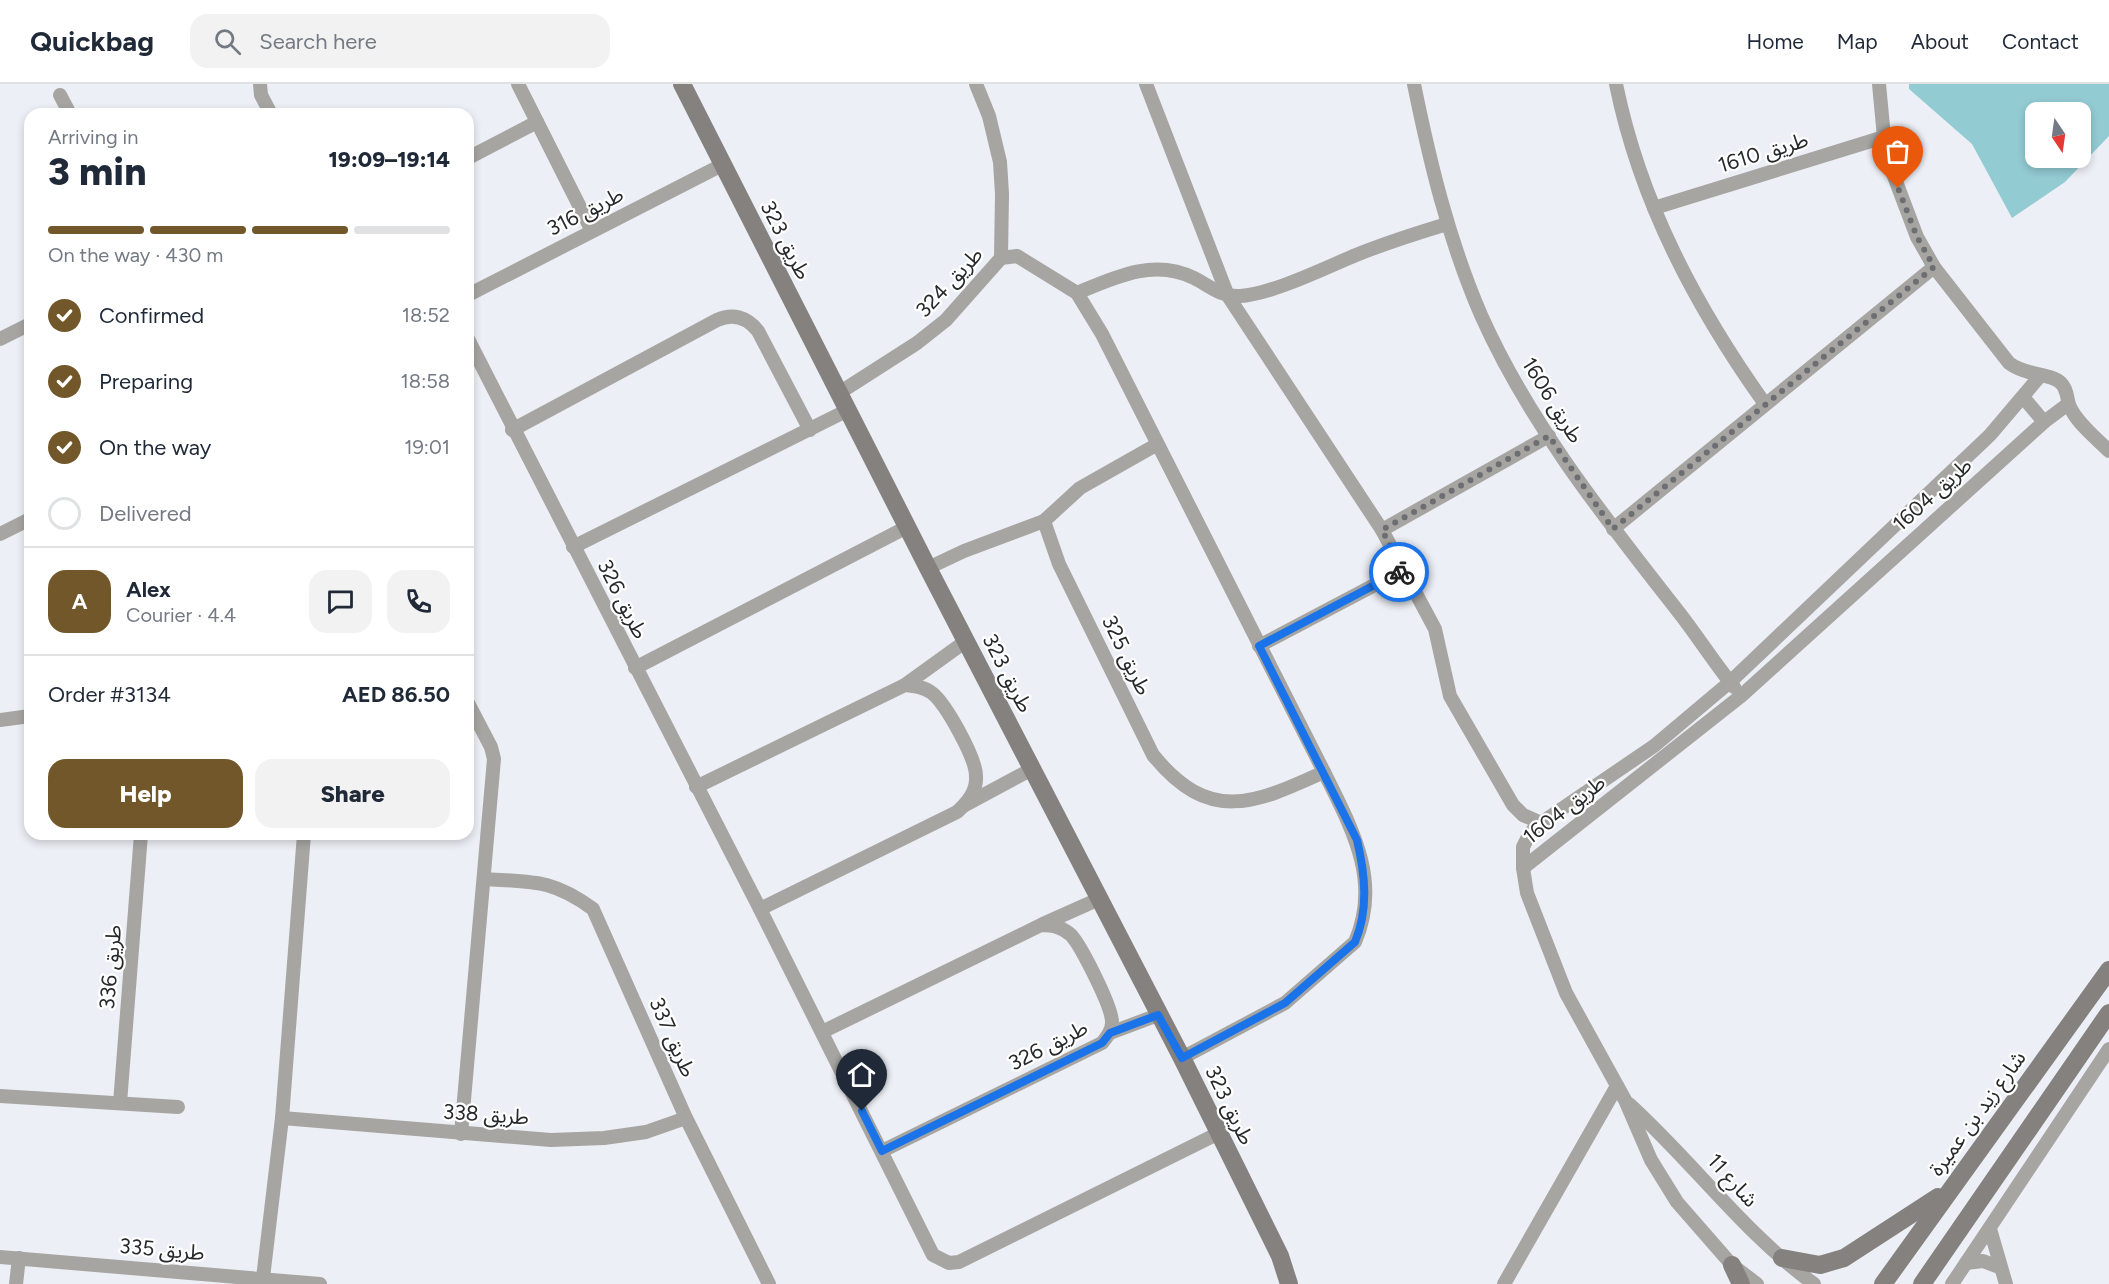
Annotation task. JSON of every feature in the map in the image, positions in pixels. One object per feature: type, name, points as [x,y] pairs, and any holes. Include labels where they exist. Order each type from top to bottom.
[{"type":"street","points":[[260,84],[261,94],[268,108]]},
{"type":"street","points":[[518,84],[592,231]]},
{"type":"street","name":"طريق 323","points":[[682,84],[928,568],[1182,1058],[1280,1256],[1288,1284]]},
{"type":"street","name":"طريق 324","points":[[839,393],[917,343],[946,321],[1001,258],[1000,162],[989,116],[976,84]]},
{"type":"street","points":[[1146,84],[1228,296],[1382,530],[1435,629],[1450,696],[1513,805],[1524,815],[1541,823]]},
{"type":"street","name":"طريق 1606","points":[[1414,84],[1431,170],[1447,224],[1482,316],[1503,358],[1549,436],[1613,529],[1702,642],[1741,696]]},
{"type":"street","points":[[1616,84],[1631,146],[1654,208],[1702,310],[1765,404]]},
{"type":"street","points":[[1879,84],[1884,137],[1903,204],[1934,267],[2004,358],[2020,370],[2055,379],[2061,383],[2066,389],[2068,404],[2072,412],[2109,451]]},
{"type":"street","points":[[60,94],[67,108]]},
{"type":"street","points":[[474,155],[537,122]]},
{"type":"street","name":"طريق 1610","points":[[1654,208],[1884,137]]},
{"type":"street","name":"طريق 316","points":[[474,292],[722,165]]},
{"type":"street","points":[[1077,293],[1135,270],[1156,269],[1173,270],[1228,296],[1254,294],[1447,224]]},
{"type":"street","points":[[1001,258],[1017,256],[1077,293],[1102,333],[1156,445],[1324,772],[1357,840],[1363,865],[1365,890],[1359,931],[1355,942],[1285,1003],[1182,1058]]},
{"type":"street","points":[[1613,529],[1934,267]]},
{"type":"street","points":[[512,430],[717,320],[732,316],[747,320],[758,331],[810,430]]},
{"type":"street","points":[[0,339],[24,327]]},
{"type":"street","name":"طريق 326","points":[[474,351],[512,430],[760,909],[933,1255],[949,1263],[959,1262],[1219,1133]]},
{"type":"street","name":"طريق 1604","points":[[1523,868],[1523,847],[1530,833],[1541,823],[1654,746],[1730,682],[1990,435],[2040,376]]},
{"type":"street","points":[[2023,398],[2044,422]]},
{"type":"street","name":"طريق 1604","points":[[1523,868],[1741,696],[2044,422],[2068,404]]},
{"type":"street","points":[[573,548],[849,410]]},
{"type":"street","points":[[1382,530],[1549,436]]},
{"type":"street","points":[[928,568],[964,551],[1044,521],[1080,488],[1156,445]]},
{"type":"street","name":"طريق 325","points":[[1044,521],[1059,564],[1148,745],[1171,777],[1203,796],[1221,801],[1249,801],[1276,794],[1324,772]]},
{"type":"street","points":[[0,534],[24,522]]},
{"type":"street","points":[[635,668],[907,527]]},
{"type":"street","points":[[1259,646],[1403,570]]},
{"type":"street","points":[[696,787],[906,685],[966,641]]},
{"type":"street","points":[[906,685],[925,688],[941,701],[971,756],[976,777],[975,787],[965,805]]},
{"type":"street","points":[[461,1134],[494,759],[491,747],[474,714]]},
{"type":"street","points":[[0,720],[24,717]]},
{"type":"street","points":[[760,909],[957,812],[965,805],[1032,769]]},
{"type":"street","name":"طريق 336","points":[[120,1103],[141,840]]},
{"type":"street","points":[[263,1278],[282,1118],[304,840]]},
{"type":"street","name":"شارع 11","points":[[1523,868],[1527,893],[1566,993],[1625,1100],[1652,1160],[1677,1202],[1732,1264],[1756,1284]]},
{"type":"street","name":"طريق 337","points":[[484,879],[540,882],[567,890],[593,909],[686,1118],[769,1284]]},
{"type":"street","points":[[822,1032],[1041,924],[1099,899]]},
{"type":"street","name":"طريق 326","points":[[882,1151],[1102,1043],[1110,1033],[1112,1022],[1108,1001],[1072,936],[1052,924],[1041,924]]},
{"type":"street","name":"شارع زيد بن عميرة","points":[[1883,1284],[2109,970]]},
{"type":"street","points":[[1922,1284],[2109,1013]]},
{"type":"street","points":[[1110,1033],[1158,1015]]},
{"type":"street","points":[[1952,1284],[2109,1049]]},
{"type":"street","points":[[1504,1284],[1617,1086]]},
{"type":"street","points":[[0,1096],[178,1107]]},
{"type":"street","name":"شارع 11","points":[[1625,1100],[1670,1141],[1756,1236],[1814,1284]]},
{"type":"street","name":"طريق 338","points":[[282,1118],[552,1140],[604,1138],[646,1132],[686,1118]]},
{"type":"street","points":[[1782,1258],[1820,1265],[1844,1258],[1948,1191]]},
{"type":"street","points":[[1990,1229],[1999,1267],[2006,1284]]},
{"type":"street","name":"طريق 335","points":[[0,1257],[320,1284]]},
{"type":"street","points":[[16,1284],[19,1258]]},
{"type":"street","points":[[1966,1263],[1983,1261],[1999,1267]]},
{"type":"street","points":[[1732,1264],[1742,1284]]},
{"type":"water","points":[[1909,84],[2109,84],[2109,136],[2091,155],[2091,102],[2025,102],[2025,168],[2078,168],[2065,182],[2012,218],[1972,144],[1909,89]]},
{"type":"way so far","points":[[1399,572],[1403,570],[1382,530],[1549,436],[1613,529],[1934,267],[1917,237],[1898,188]]},
{"type":"route","points":[[862,1111],[882,1151],[1102,1043],[1110,1033],[1158,1015],[1182,1058],[1285,1003],[1355,942],[1359,931],[1365,890],[1363,865],[1357,840],[1259,646],[1399,572]]}]
